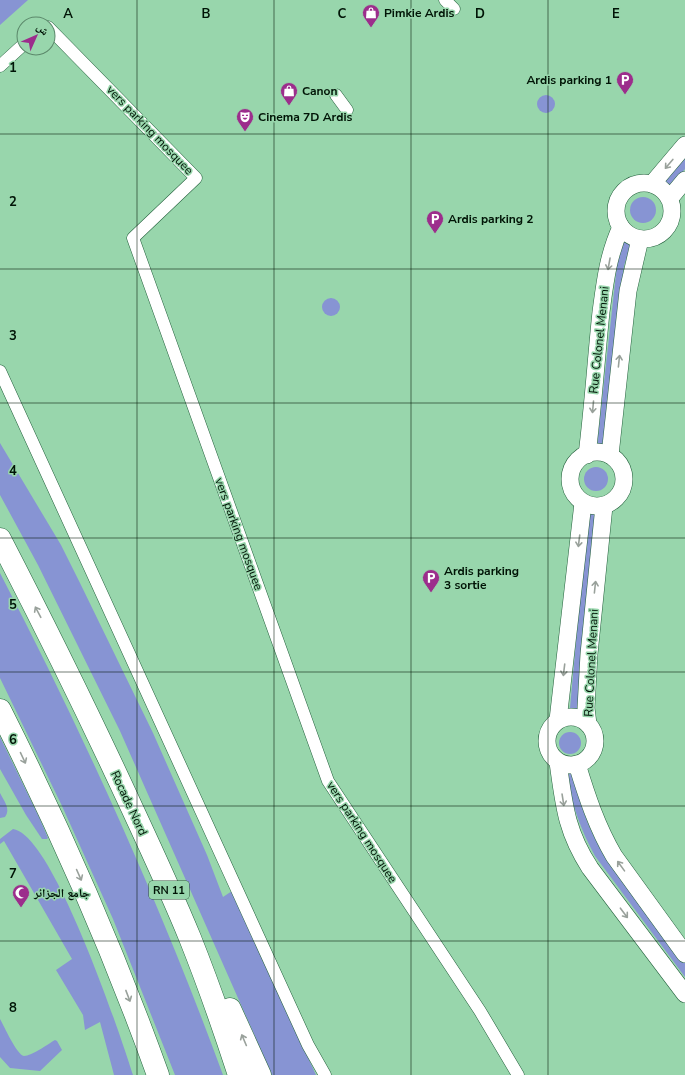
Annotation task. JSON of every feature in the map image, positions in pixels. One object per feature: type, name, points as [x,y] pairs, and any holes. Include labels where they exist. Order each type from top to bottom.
[{"type":"highway","name":"Rocade Nord","points":[[0,539],[50,635],[110,760],[187,932],[227,1038],[239,1075]]},
{"type":"highway","points":[[50,635],[78,676],[120,761],[170,867],[246,1046],[260,1075]]},
{"type":"highway","points":[[0,710],[91,903],[134,1010],[158,1075]]},
{"type":"street","points":[[445,0],[454,9]]},
{"type":"street","name":"vers parking mosquee","points":[[56,35],[196,178],[133,238],[207,445],[328,781],[480,1011],[518,1075]]},
{"type":"street","points":[[0,66],[16,51]]},
{"type":"street","points":[[336,95],[347,110]]},
{"type":"street","points":[[652,184],[685,145]]},
{"type":"street","points":[[670,198],[685,180]]},
{"type":"street","points":[[642,183],[652,184],[659,187],[670,198],[672,215],[667,227],[657,236],[649,239],[640,238],[633,236],[621,227],[616,212],[617,204],[625,190],[633,185],[642,183]]},
{"type":"street","name":"Rue Colonel Menani","points":[[587,455],[605,281],[610,257],[621,227]]},
{"type":"street","name":"Rue Colonel Menani","points":[[610,455],[628,291],[640,238]]},
{"type":"street","points":[[0,371],[308,1045],[325,1075]]},
{"type":"street","points":[[594,452],[610,455],[617,461],[623,470],[625,480],[620,495],[612,502],[604,506],[592,506],[583,503],[576,496],[571,485],[570,476],[574,465],[581,458],[594,452]]},
{"type":"street","name":"Rue Colonel Menani","points":[[558,720],[583,503]]},
{"type":"street","name":"Rue Colonel Menani","points":[[588,724],[586,708],[589,654],[604,506]]},
{"type":"street","points":[[575,716],[588,724],[593,731],[595,740],[595,746],[591,754],[585,760],[577,764],[566,765],[558,762],[547,748],[546,738],[552,725],[558,720],[575,716]]},
{"type":"street","points":[[558,762],[566,815],[580,853],[685,994]]},
{"type":"street","points":[[577,764],[590,804],[604,839],[614,856],[685,954]]},
{"type":"shaded area","points":[[0,0],[28,0],[0,25]]},
{"type":"shaded area","points":[[546,95],[552,98],[555,104],[552,110],[546,113],[540,110],[537,104],[540,98]]},
{"type":"shaded area","points":[[685,156],[685,169],[670,187],[663,182]]},
{"type":"shaded area","points":[[643,197],[652,201],[656,210],[652,219],[643,223],[634,219],[630,210],[634,201]]},
{"type":"shaded area","points":[[625,238],[632,240],[624,266],[605,447],[597,446],[617,265]]},
{"type":"shaded area","points":[[331,298],[337,301],[340,307],[337,313],[331,316],[325,313],[322,307],[325,301]]},
{"type":"shaded area","points":[[0,443],[61,545],[80,583],[153,733],[207,855],[223,897],[232,891],[316,1075],[272,1075],[120,731],[38,565],[0,495]]},
{"type":"shaded area","points":[[596,467],[601,468],[607,474],[607,484],[601,490],[596,491],[591,490],[585,484],[584,479],[585,474],[591,468]]},
{"type":"shaded area","points":[[588,510],[597,511],[578,709],[570,708]]},
{"type":"shaded area","points":[[0,573],[91,758],[147,883],[199,1011],[223,1075],[175,1075],[113,919],[62,806],[0,678]]},
{"type":"shaded area","points":[[566,732],[574,732],[581,739],[581,747],[574,754],[566,754],[559,747],[559,739]]},
{"type":"shaded area","points":[[0,737],[39,817],[48,838],[47,839],[42,839],[26,815],[0,769]]},
{"type":"shaded area","points":[[575,773],[584,814],[597,842],[602,851],[685,963],[685,977],[595,856],[581,827],[571,796],[567,774]]},
{"type":"shaded area","points":[[0,793],[7,808],[7,814],[5,817],[0,818]]},
{"type":"shaded area","points":[[13,829],[29,839],[47,864],[65,898],[100,980],[133,1075],[114,1075],[100,1022],[85,1030],[83,1015],[56,970],[72,959],[4,841],[0,844],[0,839]]},
{"type":"shaded area","points":[[0,1019],[14,1046],[24,1056],[35,1052],[55,1040],[62,1050],[40,1071],[10,1068],[0,1057]]},
{"type":"place","name":"Pimkie Ardis","points":[[371,28]]},
{"type":"place","name":"Ardis parking 1","points":[[625,95]]},
{"type":"place","name":"Canon","points":[[289,106]]},
{"type":"place","name":"Cinema 7D Ardis","points":[[245,132]]},
{"type":"place","name":"Ardis parking 2","points":[[435,234]]},
{"type":"place","name":"Ardis parking 3 sortie","points":[[431,593]]},
{"type":"place","name":"جامع الجزائر","points":[[21,908]]}]
